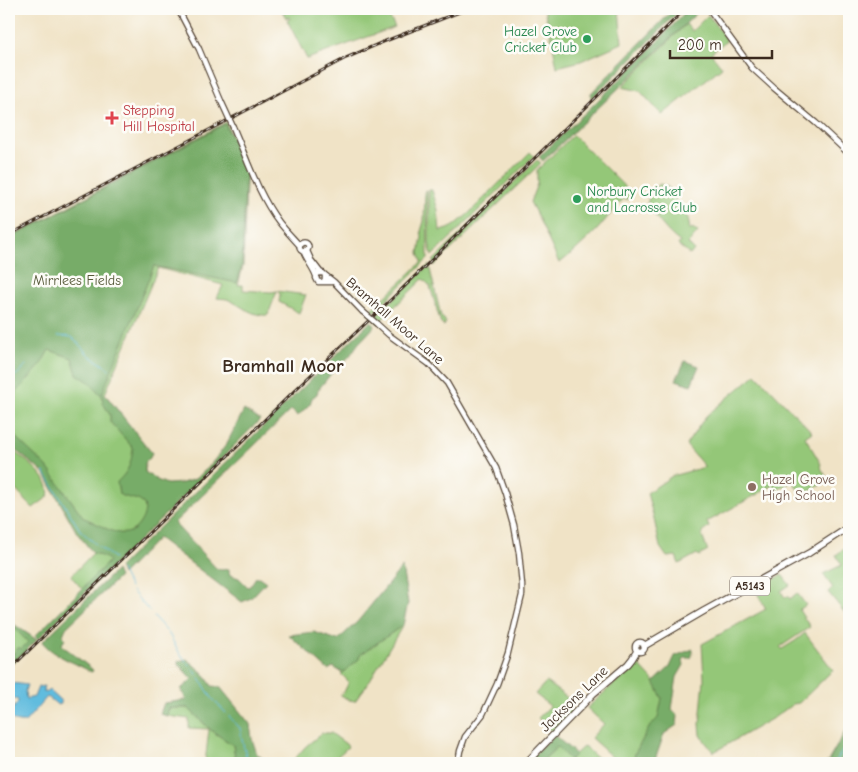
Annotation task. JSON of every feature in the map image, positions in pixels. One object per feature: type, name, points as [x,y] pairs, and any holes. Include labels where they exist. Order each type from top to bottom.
[{"type":"main road","name":"Jacksons Lane","points":[[526,763],[593,694],[628,664],[637,651],[642,651],[644,646],[809,553],[849,527]]},
{"type":"street","name":"Bramhall Moor Lane","points":[[178,9],[199,49],[262,194],[283,227],[303,248],[323,274],[326,279],[324,282]]},
{"type":"street","points":[[709,9],[752,68],[849,154]]},
{"type":"street","name":"Bramhall Moor Lane","points":[[303,248],[318,282],[334,282]]},
{"type":"street","points":[[316,276],[318,273],[323,274]]},
{"type":"street","name":"Bramhall Moor Lane","points":[[323,274],[334,282],[389,335],[429,364],[447,384],[496,468],[503,485],[514,525],[519,554],[522,595],[508,654],[497,684],[484,714],[465,737],[458,763]]},
{"type":"green space","points":[[281,9],[385,9],[395,27],[307,59],[287,20],[290,19],[289,17],[286,18]]},
{"type":"green space","name":"Hazel Grove Cricket Club","points":[[544,9],[619,9],[622,43],[581,61],[557,67]]},
{"type":"green space","points":[[674,9],[681,9],[591,99],[591,93]]},
{"type":"green space","points":[[688,9],[701,9],[543,161],[539,157],[643,57]]},
{"type":"green space","points":[[708,15],[727,40],[711,53],[722,67],[662,115],[640,91],[622,87],[686,24],[692,31]]},
{"type":"green space","name":"Mirrlees Fields","points":[[226,122],[247,171],[243,266],[238,285],[243,285],[243,290],[277,291],[268,315],[257,314],[228,299],[217,298],[223,285],[158,268],[105,394],[144,444],[145,472],[177,502],[83,590],[71,576],[93,553],[99,555],[45,472],[9,443],[9,238]]},
{"type":"green space","name":"Mirrlees Fields","points":[[225,124],[247,171],[242,266],[237,283],[154,266],[102,394],[104,393],[152,453],[145,463],[145,472],[167,484],[182,483],[195,479],[208,468],[226,445],[244,410],[260,420],[38,639],[35,636],[109,561],[93,553],[77,533],[44,473],[9,445],[9,431],[47,467],[84,518],[113,531],[127,533],[134,530],[140,523],[145,509],[144,504],[138,500],[119,494],[117,482],[129,467],[133,448],[110,422],[110,415],[103,403],[102,396],[89,382],[77,374],[72,358],[49,350],[40,366],[17,392],[9,409],[9,239]]},
{"type":"green space","name":"Norbury Cricket and Lacrosse Club","points":[[573,135],[633,195],[629,199],[623,199],[597,230],[559,263],[530,202],[537,184],[537,170]]},
{"type":"green space","points":[[530,152],[534,156],[432,256],[429,241],[429,190],[432,190],[438,210],[440,231],[448,229],[467,215]]},
{"type":"green space","points":[[537,160],[541,163],[434,266],[433,261]]},
{"type":"green space","points":[[660,184],[668,187],[688,218],[690,230],[692,228],[698,232],[688,244],[694,250],[690,255],[678,245],[680,242],[666,229],[647,205],[654,188]]},
{"type":"green space","points":[[425,190],[427,190],[428,259],[370,316],[368,313],[422,262],[419,253],[424,221]]},
{"type":"green space","points":[[429,265],[441,316],[446,322],[444,326],[441,324],[430,286],[423,279],[378,323],[373,319]]},
{"type":"green space","points":[[277,291],[306,295],[299,313],[279,302],[280,294]]},
{"type":"green space","points":[[371,321],[375,326],[349,357],[334,370],[312,398],[310,404],[298,416],[291,410],[174,523],[216,568],[221,570],[229,569],[230,575],[239,578],[248,587],[256,577],[266,582],[251,598],[242,602],[158,538],[122,575],[119,567]]},
{"type":"green space","points":[[685,361],[699,366],[691,385],[676,380]]},
{"type":"green space","points":[[756,374],[812,432],[805,437],[828,480],[802,496],[793,481],[777,490],[774,485],[707,522],[709,527],[702,536],[708,551],[699,556],[697,554],[679,564],[676,556],[667,557],[660,547],[647,493],[672,476],[705,467],[686,445],[706,416]]},
{"type":"green space","points":[[9,448],[36,469],[46,482],[48,497],[33,508],[9,483]]},
{"type":"green space","points":[[849,545],[849,618],[828,592],[833,588],[823,574],[842,565],[836,555]]},
{"type":"green space","points":[[402,567],[408,603],[403,625],[360,655],[359,659],[343,673],[333,667],[328,670],[289,635],[314,632],[338,640],[358,621]]},
{"type":"green space","points":[[116,570],[119,577],[66,628],[63,635],[65,639],[62,644],[63,646],[92,669],[93,671],[91,672],[59,655],[42,642]]},
{"type":"green space","points":[[782,575],[790,585],[781,591],[785,598],[788,596],[790,599],[797,593],[806,605],[799,610],[810,627],[780,647],[782,649],[805,633],[833,670],[799,703],[793,704],[775,717],[714,752],[701,735],[700,724],[704,679],[702,644],[766,609],[755,589]]},
{"type":"green space","points":[[9,621],[37,640],[9,667],[9,658],[19,647],[21,649],[28,642],[9,625]]},
{"type":"green space","points":[[9,623],[33,639],[9,662]]},
{"type":"green space","points":[[403,625],[367,685],[355,701],[340,695],[344,692],[349,682],[341,674],[359,659],[359,654]]},
{"type":"green space","points":[[693,649],[691,658],[683,660],[684,665],[677,677],[672,709],[678,716],[677,725],[664,734],[654,763],[633,763],[635,753],[650,726],[658,718],[662,698],[654,682],[670,667],[675,656]]},
{"type":"green space","points":[[187,659],[204,674],[212,686],[220,687],[250,724],[257,754],[269,763],[236,763],[233,745],[212,731],[188,708],[169,708],[167,716],[160,714],[164,703],[186,700],[181,689],[192,679],[177,662]]},
{"type":"green space","points":[[637,663],[664,692],[660,717],[635,755],[633,763],[607,763],[612,757],[591,738],[604,724],[587,708]]},
{"type":"green space","points":[[546,682],[569,699],[571,711],[552,732],[538,718],[550,706],[535,694]]},
{"type":"green space","points":[[169,708],[188,708],[212,731],[233,745],[236,763],[205,763],[209,729],[189,728],[189,719],[167,716]]},
{"type":"green space","points":[[849,725],[849,763],[827,763]]},
{"type":"green space","points":[[322,733],[331,733],[348,747],[330,763],[294,763],[294,760],[305,747]]},
{"type":"green space","points":[[554,735],[576,754],[570,760],[557,747],[540,763],[526,763]]},
{"type":"green space","points":[[584,746],[603,763],[540,763],[557,747],[570,759]]},
{"type":"water","points":[[13,683],[27,685],[25,691],[26,699],[34,697],[38,687],[44,686],[45,693],[49,690],[61,701],[61,704],[58,705],[47,697],[25,722],[14,721],[9,717],[18,702],[9,694]]},
{"type":"waterway","points":[[58,336],[72,337],[89,355],[109,369]]},
{"type":"waterway","points":[[9,377],[17,375],[26,365]]},
{"type":"waterway","points":[[44,472],[80,530],[114,558]]},
{"type":"waterway","points":[[121,570],[130,588]]},
{"type":"waterway","points":[[132,591],[150,612]]},
{"type":"waterway","points":[[154,617],[169,634],[180,654],[197,674]]},
{"type":"waterway","points":[[199,677],[212,698],[240,728],[247,759],[251,763]]},
{"type":"waterway","points":[[835,763],[849,740]]},
{"type":"railway","points":[[9,235],[346,58],[467,9]]},
{"type":"railway","points":[[9,670],[295,390],[401,290],[685,9]]},
{"type":"place","name":"Hazel Grove Cricket Club","points":[[587,39]]},
{"type":"place","name":"Stepping Hill Hospital","points":[[112,118]]},
{"type":"place","name":"Norbury Cricket and Lacrosse Club","points":[[577,199]]},
{"type":"place","name":"Hazel Grove High School","points":[[752,487]]},
{"type":"district","name":"Bramhall Moor","points":[[283,366]]}]
